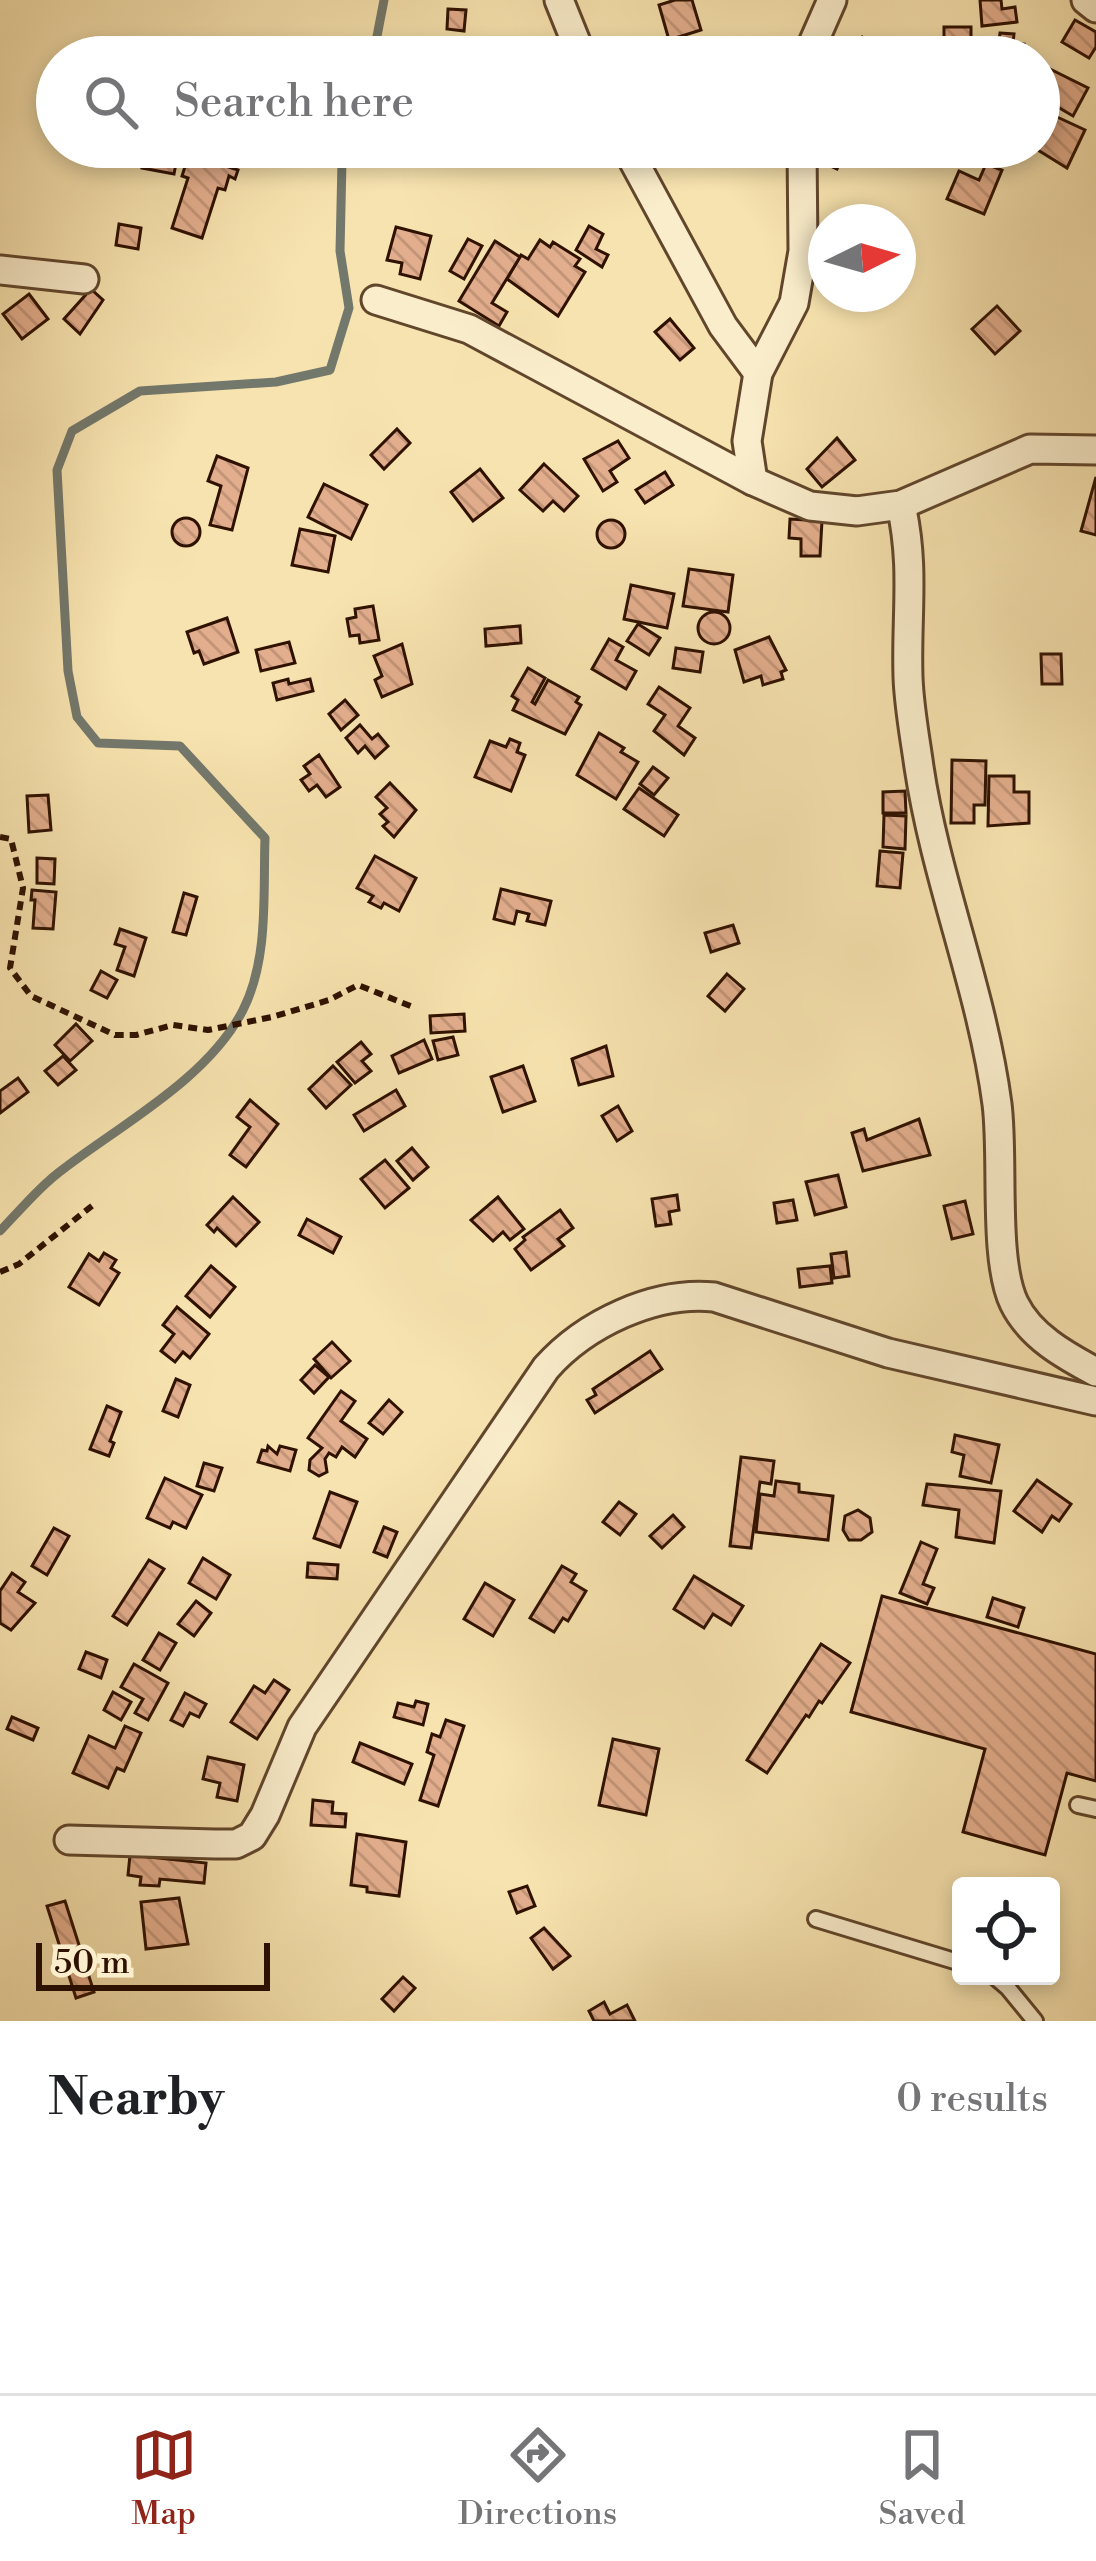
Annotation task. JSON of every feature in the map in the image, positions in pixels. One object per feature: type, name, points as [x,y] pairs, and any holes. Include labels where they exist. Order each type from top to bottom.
[{"type":"street","points":[[559,0],[574,36]]},
{"type":"street","points":[[816,36],[832,0]]},
{"type":"street","points":[[1086,0],[1096,8]]},
{"type":"street","points":[[637,168],[723,326],[758,373]]},
{"type":"street","points":[[753,481],[747,441],[758,373],[794,303],[803,251],[802,168]]},
{"type":"street","points":[[0,270],[84,279]]},
{"type":"street","points":[[376,300],[469,329],[753,481],[810,506],[857,511],[901,505],[1030,449],[1096,450]]},
{"type":"street","points":[[901,505],[910,547],[908,678],[916,743],[933,842],[994,1081],[1007,1283],[1022,1317],[1037,1334],[1096,1372]]},
{"type":"street","points":[[69,1840],[236,1844],[252,1836],[302,1726],[546,1368],[576,1338],[644,1306],[686,1295],[714,1297],[888,1353],[1096,1401]]},
{"type":"lane","points":[[1078,1804],[1096,1809]]},
{"type":"lane","points":[[816,1919],[952,1960]]},
{"type":"lane","points":[[1002,1985],[1035,2021]]},
{"type":"path","points":[[0,837],[11,839],[22,888],[10,968],[31,996],[115,1035],[173,1025],[208,1030],[272,1017],[329,1000],[358,985],[412,1007]]},
{"type":"path","points":[[0,1272],[19,1264],[93,1205]]},
{"type":"building","points":[[692,0],[701,30],[668,36],[659,5]]},
{"type":"building","points":[[980,0],[1001,0],[1002,9],[1015,7],[1017,22],[982,26]]},
{"type":"building","points":[[448,9],[466,10],[464,31],[447,29]]},
{"type":"building","points":[[1075,20],[1096,32],[1096,47],[1089,58],[1062,42]]},
{"type":"building","points":[[944,27],[971,27],[971,36],[944,36]]},
{"type":"building","points":[[1060,74],[1088,88],[1073,116],[1060,108]]},
{"type":"building","points":[[1060,118],[1085,130],[1067,168],[1060,164]]},
{"type":"building","points":[[142,168],[175,168],[174,174]]},
{"type":"building","points":[[185,168],[238,170],[235,179],[229,176],[225,190],[218,188],[202,238],[172,228],[188,178],[182,176]]},
{"type":"building","points":[[984,168],[1002,170],[984,214],[947,199],[959,171],[979,180]]},
{"type":"building","points":[[119,224],[141,228],[138,249],[116,245]]},
{"type":"building","points":[[589,226],[603,234],[596,249],[608,255],[602,267],[576,250]]},
{"type":"building","points":[[396,227],[431,236],[420,279],[400,274],[402,263],[387,260]]},
{"type":"building","points":[[468,239],[482,246],[464,279],[450,271]]},
{"type":"building","points":[[540,240],[550,247],[553,242],[580,259],[575,266],[585,272],[558,316],[507,279],[521,255],[528,259]]},
{"type":"building","points":[[495,241],[520,257],[492,303],[507,312],[499,326],[459,301]]},
{"type":"building","points":[[91,289],[103,300],[80,334],[64,319]]},
{"type":"building","points":[[29,294],[48,319],[22,339],[3,314]]},
{"type":"building","points":[[997,306],[1020,331],[995,354],[972,329]]},
{"type":"building","points":[[670,319],[694,348],[680,360],[655,332]]},
{"type":"building","points":[[397,429],[410,443],[384,469],[371,455]]},
{"type":"building","points":[[837,438],[855,460],[822,487],[807,469]]},
{"type":"building","points":[[618,441],[629,458],[610,471],[617,482],[603,491],[584,459]]},
{"type":"building","points":[[217,456],[248,468],[232,530],[210,525],[221,486],[208,481]]},
{"type":"building","points":[[544,464],[578,496],[564,511],[553,501],[543,511],[520,490]]},
{"type":"building","points":[[480,469],[503,498],[473,521],[451,492]]},
{"type":"building","points":[[665,472],[673,485],[645,503],[636,490]]},
{"type":"building","points":[[1096,477],[1096,535],[1081,531]]},
{"type":"building","points":[[324,484],[367,505],[351,539],[308,517]]},
{"type":"building","points":[[186,518],[196,522],[200,532],[196,542],[186,546],[176,542],[172,532],[176,522]]},
{"type":"building","points":[[790,519],[822,521],[820,556],[801,556],[801,539],[789,538]]},
{"type":"building","points":[[611,520],[621,524],[625,534],[621,544],[611,548],[601,544],[597,534],[601,524]]},
{"type":"building","points":[[300,529],[335,536],[328,572],[292,565]]},
{"type":"building","points":[[689,569],[733,575],[728,612],[683,606]]},
{"type":"building","points":[[631,585],[674,594],[667,628],[624,619]]},
{"type":"building","points":[[373,606],[379,640],[360,643],[359,635],[350,636],[347,619],[356,617],[355,609]]},
{"type":"building","points":[[714,612],[725,617],[730,628],[725,639],[714,644],[703,639],[698,628],[703,617]]},
{"type":"building","points":[[227,618],[238,652],[204,664],[199,651],[194,653],[187,632]]},
{"type":"building","points":[[638,624],[660,638],[649,655],[627,641]]},
{"type":"building","points":[[520,626],[521,643],[486,646],[485,629]]},
{"type":"building","points":[[769,637],[786,670],[781,672],[783,679],[763,685],[761,676],[744,682],[735,650]]},
{"type":"building","points":[[609,639],[623,647],[616,660],[636,671],[626,689],[592,669]]},
{"type":"building","points":[[289,642],[295,663],[261,671],[256,650]]},
{"type":"building","points":[[402,644],[412,684],[382,697],[375,680],[382,676],[374,656]]},
{"type":"building","points":[[676,648],[703,652],[700,672],[673,668]]},
{"type":"building","points":[[1041,654],[1061,654],[1062,684],[1042,684]]},
{"type":"building","points":[[528,668],[545,678],[535,704],[548,680],[579,697],[576,702],[581,705],[565,734],[513,710],[518,700],[512,696]]},
{"type":"building","points":[[288,679],[289,684],[310,679],[313,691],[277,700],[273,683]]},
{"type":"building","points":[[659,687],[690,708],[678,726],[695,738],[684,755],[654,731],[665,715],[648,704]]},
{"type":"building","points":[[345,700],[358,715],[341,730],[329,714]]},
{"type":"building","points":[[360,725],[372,739],[378,734],[388,746],[375,758],[365,746],[358,753],[346,738]]},
{"type":"building","points":[[599,733],[638,762],[616,799],[577,775]]},
{"type":"building","points":[[510,739],[520,743],[517,752],[525,755],[511,791],[475,777],[490,741],[506,747]]},
{"type":"building","points":[[319,755],[340,787],[326,797],[317,785],[309,791],[301,780],[310,774],[304,766]]},
{"type":"building","points":[[952,760],[986,761],[985,805],[974,805],[974,823],[951,823]]},
{"type":"building","points":[[653,767],[668,778],[654,795],[640,784]]},
{"type":"building","points":[[989,776],[1014,776],[1014,792],[1029,792],[1029,823],[988,826]]},
{"type":"building","points":[[390,783],[416,810],[394,837],[383,826],[388,822],[380,814],[387,808],[376,797]]},
{"type":"building","points":[[639,788],[678,815],[664,836],[624,809]]},
{"type":"building","points":[[905,791],[906,813],[883,813],[883,792]]},
{"type":"building","points":[[48,795],[51,830],[29,832],[27,796]]},
{"type":"building","points":[[884,815],[906,816],[905,849],[883,847]]},
{"type":"building","points":[[880,851],[903,853],[900,888],[877,886]]},
{"type":"building","points":[[375,856],[416,878],[399,911],[369,902],[373,896],[357,888]]},
{"type":"building","points":[[37,858],[55,859],[54,884],[37,883]]},
{"type":"building","points":[[501,889],[551,901],[545,925],[527,921],[529,914],[517,911],[514,924],[494,919]]},
{"type":"building","points":[[32,890],[56,892],[53,929],[33,928]]},
{"type":"building","points":[[184,893],[197,897],[186,935],[173,932]]},
{"type":"building","points":[[733,925],[739,943],[711,952],[705,933]]},
{"type":"building","points":[[120,929],[146,938],[134,976],[117,970],[125,947],[115,944]]},
{"type":"building","points":[[101,971],[117,980],[107,998],[91,990]]},
{"type":"building","points":[[727,974],[744,989],[725,1011],[708,996]]},
{"type":"building","points":[[464,1014],[465,1031],[431,1033],[430,1016]]},
{"type":"building","points":[[76,1024],[92,1041],[70,1061],[55,1045]]},
{"type":"building","points":[[453,1037],[458,1055],[438,1060],[433,1041]]},
{"type":"building","points":[[424,1040],[432,1059],[399,1073],[392,1056]]},
{"type":"building","points":[[361,1042],[371,1054],[362,1061],[371,1071],[355,1083],[337,1062]]},
{"type":"building","points":[[606,1046],[613,1076],[579,1085],[572,1059]]},
{"type":"building","points":[[63,1056],[76,1070],[58,1085],[45,1071]]},
{"type":"building","points":[[333,1066],[351,1085],[326,1108],[309,1089]]},
{"type":"building","points":[[523,1066],[535,1101],[503,1112],[491,1077]]},
{"type":"building","points":[[18,1078],[28,1092],[0,1113],[0,1091]]},
{"type":"building","points":[[396,1090],[405,1106],[364,1131],[354,1115]]},
{"type":"building","points":[[250,1100],[278,1124],[246,1167],[230,1155],[250,1127],[237,1117]]},
{"type":"building","points":[[618,1106],[632,1131],[617,1141],[602,1116]]},
{"type":"building","points":[[919,1119],[930,1155],[863,1171],[852,1133],[864,1129],[867,1140]]},
{"type":"building","points":[[412,1148],[428,1167],[413,1180],[397,1161]]},
{"type":"building","points":[[385,1160],[409,1188],[385,1208],[361,1179]]},
{"type":"building","points":[[838,1175],[846,1207],[815,1215],[806,1182]]},
{"type":"building","points":[[677,1195],[679,1210],[669,1212],[671,1224],[656,1226],[652,1199]]},
{"type":"building","points":[[233,1197],[259,1222],[236,1246],[207,1225]]},
{"type":"building","points":[[498,1197],[524,1229],[510,1240],[503,1232],[493,1241],[471,1220]]},
{"type":"building","points":[[793,1200],[797,1220],[777,1223],[774,1203]]},
{"type":"building","points":[[965,1201],[973,1234],[952,1239],[944,1206]]},
{"type":"building","points":[[560,1210],[573,1228],[558,1239],[564,1246],[531,1270],[515,1249],[523,1237]]},
{"type":"building","points":[[307,1219],[341,1237],[333,1253],[299,1235]]},
{"type":"building","points":[[846,1252],[849,1276],[834,1278],[831,1254]]},
{"type":"building","points":[[104,1253],[116,1260],[111,1268],[119,1273],[99,1305],[69,1287],[89,1254],[99,1261]]},
{"type":"building","points":[[211,1266],[235,1287],[210,1317],[186,1296]]},
{"type":"building","points":[[830,1266],[832,1283],[800,1287],[798,1269]]},
{"type":"building","points":[[177,1307],[209,1334],[190,1358],[183,1352],[175,1362],[161,1351],[174,1334],[163,1325]]},
{"type":"building","points":[[332,1342],[350,1361],[331,1378],[314,1359]]},
{"type":"building","points":[[650,1351],[662,1369],[595,1413],[587,1400],[596,1395],[593,1389]]},
{"type":"building","points":[[315,1365],[329,1377],[314,1393],[301,1380]]},
{"type":"building","points":[[176,1379],[190,1385],[178,1417],[163,1411]]},
{"type":"building","points":[[341,1391],[355,1401],[341,1421],[367,1439],[355,1457],[342,1447],[336,1457],[329,1453],[327,1472],[319,1476],[309,1470],[310,1460],[322,1448],[308,1438]]},
{"type":"building","points":[[389,1400],[402,1412],[383,1434],[369,1423]]},
{"type":"building","points":[[107,1406],[121,1412],[109,1456],[90,1449]]},
{"type":"building","points":[[955,1435],[999,1445],[991,1483],[960,1476],[964,1455],[952,1452]]},
{"type":"building","points":[[268,1446],[277,1454],[280,1446],[296,1450],[290,1471],[258,1462]]},
{"type":"building","points":[[741,1457],[774,1461],[771,1484],[760,1482],[751,1548],[730,1546]]},
{"type":"building","points":[[204,1463],[222,1468],[214,1491],[197,1486]]},
{"type":"building","points":[[165,1478],[202,1495],[186,1528],[173,1522],[170,1528],[147,1518]]},
{"type":"building","points":[[1037,1480],[1071,1504],[1059,1521],[1052,1516],[1042,1532],[1014,1511]]},
{"type":"building","points":[[776,1481],[799,1484],[799,1492],[833,1496],[828,1540],[756,1532],[760,1494],[774,1496]]},
{"type":"building","points":[[927,1484],[1001,1491],[994,1543],[956,1537],[959,1510],[923,1505]]},
{"type":"building","points":[[330,1492],[357,1502],[340,1547],[314,1538]]},
{"type":"building","points":[[619,1502],[636,1514],[620,1535],[603,1522]]},
{"type":"building","points":[[858,1510],[870,1518],[872,1532],[861,1540],[849,1540],[843,1530],[845,1516]]},
{"type":"building","points":[[673,1515],[684,1527],[662,1548],[650,1536]]},
{"type":"building","points":[[384,1527],[397,1532],[387,1557],[374,1552]]},
{"type":"building","points":[[54,1528],[69,1536],[47,1575],[32,1566]]},
{"type":"building","points":[[921,1542],[937,1549],[923,1584],[934,1588],[927,1604],[900,1593]]},
{"type":"building","points":[[203,1558],[230,1575],[216,1599],[189,1583]]},
{"type":"building","points":[[149,1560],[164,1569],[127,1625],[113,1616]]},
{"type":"building","points":[[308,1563],[338,1565],[337,1579],[307,1577]]},
{"type":"building","points":[[562,1566],[576,1574],[571,1582],[586,1591],[568,1621],[563,1618],[554,1632],[530,1618]]},
{"type":"building","points":[[12,1573],[25,1582],[18,1592],[35,1603],[11,1630],[0,1623],[0,1591]]},
{"type":"building","points":[[694,1576],[743,1606],[731,1625],[713,1614],[704,1628],[674,1609]]},
{"type":"building","points":[[485,1583],[514,1600],[493,1636],[464,1619]]},
{"type":"building","points":[[882,1596],[1096,1654],[1096,1781],[1067,1773],[1045,1855],[963,1832],[985,1749],[851,1712]]},
{"type":"building","points":[[993,1598],[1024,1608],[1018,1627],[987,1617]]},
{"type":"building","points":[[196,1601],[211,1613],[194,1636],[178,1624]]},
{"type":"building","points":[[159,1633],[176,1643],[160,1670],[143,1660]]},
{"type":"building","points":[[821,1644],[850,1663],[822,1703],[806,1715],[767,1773],[747,1760]]},
{"type":"building","points":[[86,1652],[107,1660],[101,1678],[79,1669]]},
{"type":"building","points":[[134,1664],[168,1683],[148,1720],[135,1713],[143,1699],[121,1687]]},
{"type":"building","points":[[274,1680],[289,1690],[257,1739],[231,1722],[254,1686],[265,1693]]},
{"type":"building","points":[[113,1692],[131,1702],[121,1720],[104,1710]]},
{"type":"building","points":[[185,1693],[206,1704],[199,1717],[190,1713],[183,1726],[171,1720]]},
{"type":"building","points":[[416,1701],[428,1704],[423,1725],[394,1717],[398,1703],[414,1707]]},
{"type":"building","points":[[12,1717],[38,1728],[33,1740],[7,1729]]},
{"type":"building","points":[[446,1720],[464,1726],[438,1806],[420,1800],[434,1755],[427,1752],[432,1734],[440,1737]]},
{"type":"building","points":[[125,1726],[141,1733],[124,1771],[117,1768],[108,1788],[73,1773],[89,1736],[115,1748]]},
{"type":"building","points":[[613,1739],[659,1749],[646,1815],[599,1805]]},
{"type":"building","points":[[360,1743],[412,1764],[404,1784],[353,1762]]},
{"type":"building","points":[[208,1757],[244,1765],[237,1801],[217,1797],[220,1783],[203,1779]]},
{"type":"building","points":[[313,1800],[333,1802],[332,1813],[346,1814],[345,1827],[311,1825]]},
{"type":"building","points":[[357,1834],[406,1842],[399,1896],[351,1885]]},
{"type":"building","points":[[130,1855],[206,1863],[204,1883],[160,1879],[159,1886],[140,1885],[141,1877],[128,1875]]},
{"type":"building","points":[[527,1886],[535,1906],[517,1913],[509,1892]]},
{"type":"building","points":[[179,1898],[188,1944],[146,1949],[141,1902]]},
{"type":"building","points":[[65,1901],[94,1992],[76,1998],[47,1906]]},
{"type":"building","points":[[544,1928],[570,1956],[553,1969],[531,1938]]},
{"type":"building","points":[[403,1977],[415,1988],[394,2011],[382,1999]]},
{"type":"building","points":[[604,2002],[610,2014],[627,2005],[635,2021],[594,2021],[589,2011]]},
{"type":"waterway","points":[[377,36],[384,0]]},
{"type":"waterway","points":[[0,1231],[57,1174],[164,1097],[209,1057],[243,1010],[257,969],[263,926],[265,838],[180,746],[98,743],[77,717],[68,671],[57,470],[72,431],[140,391],[276,382],[330,370],[349,308],[340,251],[342,168]]}]
